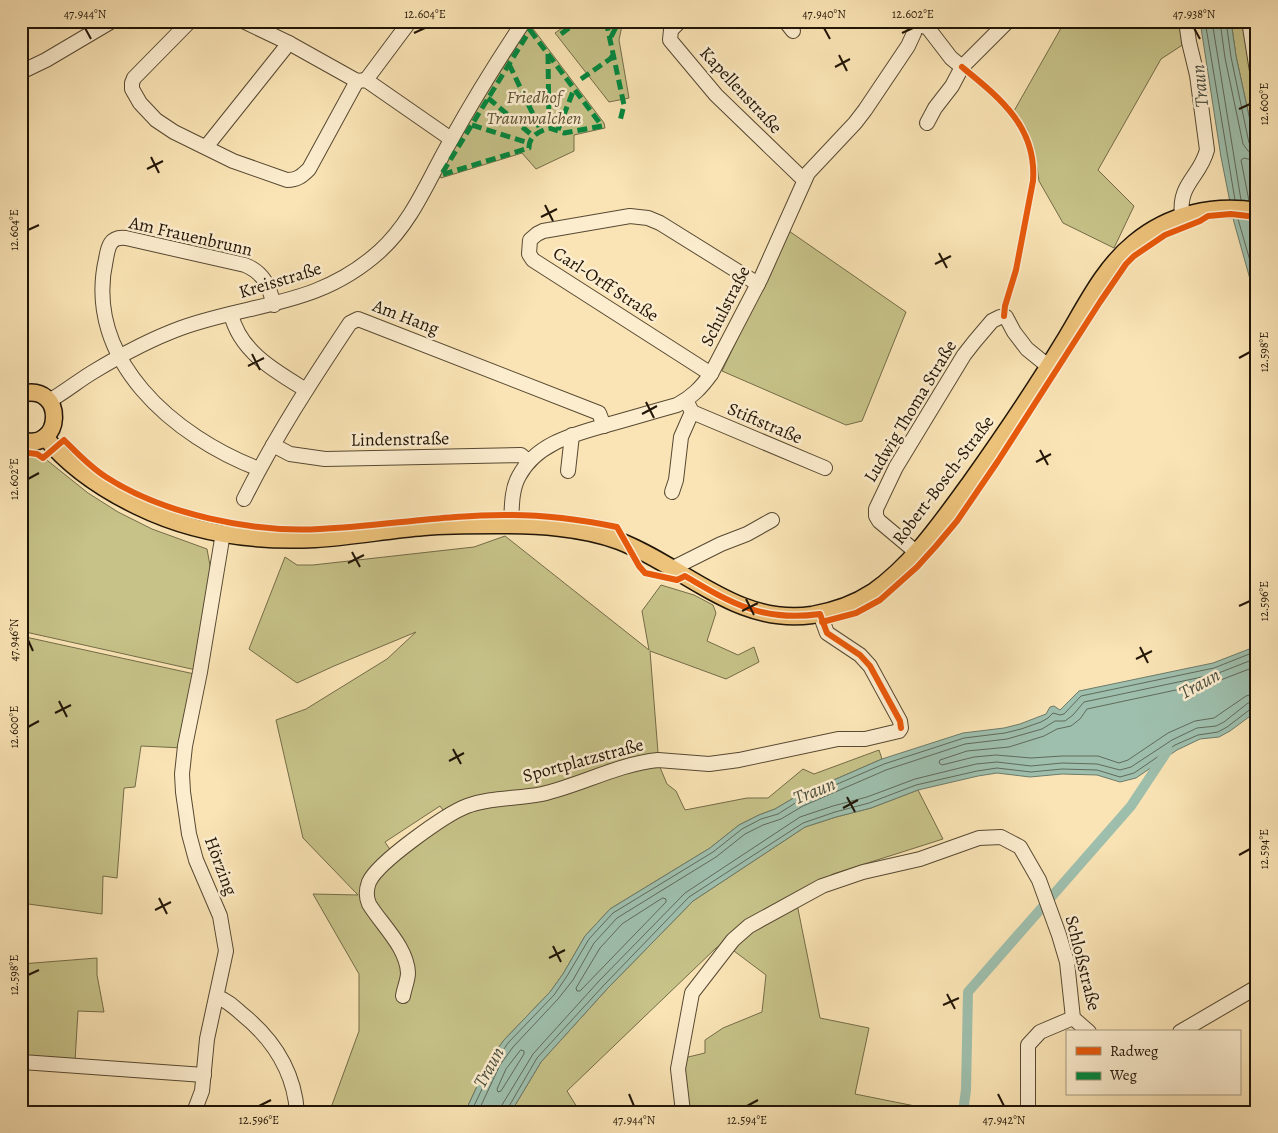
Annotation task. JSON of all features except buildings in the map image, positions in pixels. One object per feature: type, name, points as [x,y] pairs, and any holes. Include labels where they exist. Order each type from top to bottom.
[{"type":"main road","name":"Robert-Bosch-Straße","points":[[45,437],[67,461],[99,486],[122,499],[173,521],[223,533],[262,538],[316,538],[426,527],[511,525],[552,527],[602,535],[637,549],[727,600],[755,611],[793,616],[820,614],[845,607],[870,594],[885,583],[916,552],[950,510],[989,456],[1101,280],[1126,250],[1146,234],[1182,215],[1230,208],[1257,211]]},
{"type":"main road","points":[[21,394],[37,393],[49,401],[55,416],[51,431],[45,437],[33,442],[21,440]]},
{"type":"street","points":[[21,72],[46,60],[112,21]]},
{"type":"street","points":[[190,21],[134,78],[132,89],[140,103],[156,120],[174,132],[233,161],[286,180],[294,180],[301,177],[309,168],[362,80],[410,21]]},
{"type":"street","points":[[244,21],[362,80],[451,139]]},
{"type":"street","name":"Kreisstraße","points":[[49,401],[120,356],[173,332],[207,320],[274,305],[329,286],[346,277],[380,251],[414,209],[451,139],[524,21]]},
{"type":"street","name":"Kapellenstraße","points":[[680,21],[671,30],[670,40],[716,95],[804,180]]},
{"type":"street","points":[[927,123],[935,108],[952,86],[962,67],[1008,21]]},
{"type":"street","points":[[1182,215],[1183,194],[1205,158],[1207,150],[1197,75],[1186,21]]},
{"type":"street","points":[[1249,21],[1257,71]]},
{"type":"street","points":[[917,23],[928,28],[951,58],[962,67]]},
{"type":"street","name":"Schulstraße","points":[[511,525],[514,488],[518,476],[528,461],[542,450],[572,435],[677,405],[689,406],[711,374],[758,284],[804,180],[812,167],[855,123],[908,46],[917,23]]},
{"type":"street","points":[[206,147],[289,43]]},
{"type":"street","name":"Carl-Orff Straße","points":[[711,374],[533,260],[529,254],[530,240],[543,232],[630,216],[648,218],[660,223],[758,284]]},
{"type":"street","name":"Am Frauenbrunn","points":[[259,469],[203,443],[174,422],[149,399],[134,380],[108,331],[103,308],[104,268],[109,245],[117,238],[126,238],[245,265],[259,273],[265,280],[270,288],[274,305]]},
{"type":"street","points":[[231,314],[234,328],[253,353],[266,364],[306,390]]},
{"type":"street","name":"Ludwig Thoma Straße","points":[[916,552],[879,521],[876,516],[878,503],[896,468],[974,340],[992,321],[1004,316],[1008,319],[1014,332],[1027,349],[1048,366]]},
{"type":"street","name":"Am Hang","points":[[244,498],[272,445],[306,390],[350,324],[358,319],[599,413],[604,426]]},
{"type":"street","points":[[672,492],[676,480],[681,437],[689,406]]},
{"type":"street","name":"Stiftstraße","points":[[689,406],[824,468]]},
{"type":"street","points":[[568,471],[572,435]]},
{"type":"street","name":"Lindenstraße","points":[[272,445],[290,454],[325,458],[521,455],[528,461]]},
{"type":"street","points":[[673,569],[675,566],[747,534],[772,520]]},
{"type":"street","name":"Hörzing","points":[[194,1112],[202,1092],[207,1039],[224,964],[225,944],[220,916],[196,860],[189,834],[182,774],[185,746],[200,672],[223,533]]},
{"type":"street","name":"Sportplatzstraße","points":[[403,996],[408,973],[405,959],[391,934],[369,904],[367,887],[376,872],[396,852],[459,809],[474,804],[542,794],[630,765],[650,761],[664,760],[709,764],[739,760],[838,739],[865,739],[898,731],[901,728],[900,721],[870,666],[860,654],[827,633],[820,614]]},
{"type":"street","name":"Schloßstraße","points":[[683,1112],[678,1068],[692,993],[733,940],[749,926],[822,886],[863,872],[920,859],[979,838],[1001,837],[1020,847],[1039,880],[1067,962],[1073,1018],[1087,1030]]},
{"type":"street","points":[[1183,1030],[1257,987]]},
{"type":"street","points":[[217,998],[224,999],[257,1026],[270,1040],[292,1084],[297,1112]]},
{"type":"street","points":[[1028,1112],[1028,1045],[1040,1032],[1073,1018]]},
{"type":"street","points":[[22,1062],[204,1074]]},
{"type":"green space","points":[[572,21],[623,21],[619,40],[629,98],[609,102],[555,33]]},
{"type":"green space","points":[[1065,21],[1182,21],[1184,44],[1161,59],[1098,170],[1134,206],[1114,248],[1063,223],[1039,181],[1034,148],[1027,129],[1014,111]]},
{"type":"green space","points":[[1231,21],[1247,21],[1257,88],[1257,153],[1236,56]]},
{"type":"green space","name":"Friedhof Traunwalchen","points":[[528,28],[534,30],[604,123],[605,128],[574,135],[574,151],[536,169],[522,153],[441,178],[439,174]]},
{"type":"green space","points":[[789,231],[906,312],[862,421],[846,425],[722,371]]},
{"type":"green space","points":[[21,454],[43,457],[88,493],[118,512],[152,529],[207,549],[211,571],[196,670],[21,631]]},
{"type":"green space","points":[[505,536],[649,650],[642,611],[661,585],[694,595],[713,605],[716,613],[707,641],[738,655],[754,647],[759,662],[726,679],[650,651],[659,765],[667,784],[676,791],[685,810],[747,798],[768,798],[803,769],[814,774],[879,750],[882,759],[797,796],[775,809],[739,825],[710,848],[610,909],[585,936],[550,992],[504,1040],[490,1059],[465,1112],[332,1112],[332,1105],[359,1031],[359,974],[313,894],[358,895],[303,838],[276,720],[306,709],[387,659],[416,632],[297,683],[249,649],[285,557],[297,565],[313,565],[474,547]],"holes":[[[440,806],[446,814],[391,851],[385,842]]]},
{"type":"green space","points":[[21,636],[199,675],[183,748],[141,746],[135,787],[124,788],[117,878],[103,876],[102,914],[21,903]]},
{"type":"green space","points":[[918,790],[943,839],[833,874],[716,948],[567,1091],[580,1112],[511,1112],[541,1062],[607,989],[693,901],[805,827],[871,808]]},
{"type":"green space","points":[[797,904],[820,1018],[869,1028],[855,1094],[920,1107],[919,1112],[685,1112],[684,1058],[705,1053],[705,1040],[723,1028],[762,1012],[766,975],[730,948],[738,938]]},
{"type":"green space","points":[[97,958],[97,975],[104,1012],[78,1011],[75,1061],[21,1058],[21,964]]},
{"type":"water","points":[[1200,21],[1231,21],[1236,56],[1257,153],[1257,304],[1234,222],[1221,157]]},
{"type":"water","name":"Traun","points":[[1257,646],[1257,711],[1219,737],[1200,739],[1177,750],[1136,778],[1120,782],[1097,775],[1062,774],[1030,777],[997,773],[918,790],[871,808],[805,827],[693,901],[607,989],[541,1062],[511,1112],[465,1112],[490,1059],[504,1040],[550,992],[585,936],[610,909],[710,848],[739,825],[775,809],[797,796],[882,759],[963,733],[1020,724],[1046,714],[1050,707],[1054,706],[1060,710],[1079,691],[1213,663]]},
{"type":"waterway","points":[[963,1112],[966,1090],[968,992],[1131,806],[1168,750]]},
{"type":"marked path","points":[[561,34],[578,21]]},
{"type":"marked path","points":[[606,21],[624,105],[620,121]]},
{"type":"marked path","points":[[611,37],[619,21]]},
{"type":"marked path","points":[[530,30],[602,126],[564,133],[549,128],[532,137],[529,148],[441,175],[530,30]]},
{"type":"marked path","points":[[548,54],[549,128]]},
{"type":"marked path","points":[[581,79],[610,59],[614,54]]},
{"type":"marked path","points":[[509,64],[541,131]]},
{"type":"marked path","points":[[558,130],[574,89]]},
{"type":"marked path","points":[[488,98],[533,136]]},
{"type":"marked path","points":[[472,125],[529,143]]},
{"type":"cycle path","points":[[962,67],[990,90],[1013,115],[1029,145],[1033,162],[1033,181],[1016,270],[1005,306],[1004,316]]},
{"type":"cycle path","points":[[822,622],[856,613],[880,600],[917,567],[936,546],[957,521],[998,461],[1100,302],[1126,264],[1134,256],[1165,235],[1208,216],[1231,214],[1257,217]]},
{"type":"cycle path","points":[[21,452],[37,454],[43,458],[64,440],[100,473],[129,490],[154,501],[181,511],[209,518],[266,528],[320,529],[488,515],[565,518],[617,527],[645,573],[677,580],[685,576],[718,595],[765,613],[800,616],[820,614],[827,633],[860,655],[870,666],[900,721],[901,728]]}]
